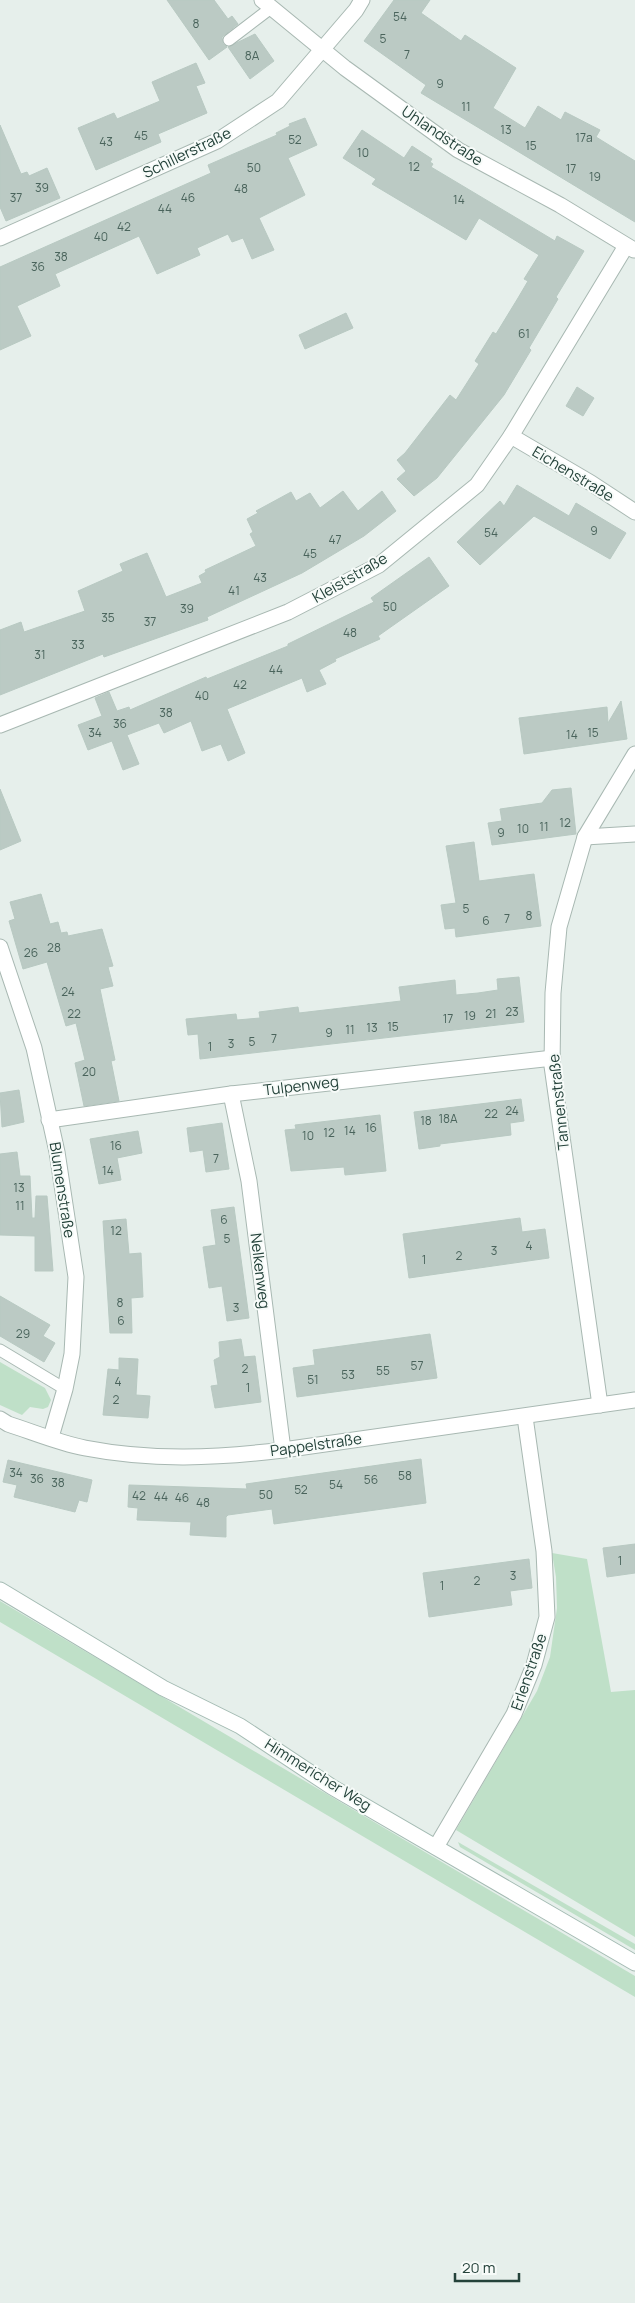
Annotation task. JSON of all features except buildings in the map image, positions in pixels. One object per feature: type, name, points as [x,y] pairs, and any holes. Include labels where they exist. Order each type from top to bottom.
[{"type":"street","name":"Schillerstraße","points":[[0,238],[218,141],[278,101],[356,10],[362,0]]},
{"type":"street","name":"Uhlandstraße","points":[[267,4],[323,48],[345,68],[458,150],[560,206],[631,248]]},
{"type":"street","name":"Kleiststraße","points":[[0,725],[288,612],[379,565],[477,486],[631,248]]},
{"type":"street","name":"Eichenstraße","points":[[511,436],[591,483],[635,512]]},
{"type":"street","name":"Tannenstraße","points":[[600,1405],[554,1076],[553,993],[559,927],[585,837],[635,754]]},
{"type":"street","points":[[585,837],[635,834]]},
{"type":"street","name":"Blumenstraße","points":[[0,947],[34,1048],[57,1152],[76,1278],[72,1354],[65,1389],[51,1437]]},
{"type":"street","name":"Tulpenweg","points":[[50,1120],[231,1094],[553,1058]]},
{"type":"street","name":"Nelkenweg","points":[[231,1094],[249,1180],[284,1450]]},
{"type":"street","name":"Pappelstraße","points":[[0,1419],[84,1448],[152,1457],[226,1457],[525,1417],[635,1400]]},
{"type":"street","name":"Erlenstraße","points":[[436,1847],[514,1714],[534,1665],[547,1617],[544,1551],[525,1417]]},
{"type":"street","name":"Himmericher Weg","points":[[0,1590],[164,1688],[240,1726],[332,1787],[635,1963]]},
{"type":"lane","points":[[229,40],[267,4]]},
{"type":"lane","points":[[0,1350],[65,1389]]},
{"type":"green space","points":[[0,1362],[45,1388],[51,1400],[48,1407],[43,1409],[30,1407],[22,1415],[0,1405]]},
{"type":"green space","points":[[552,1553],[587,1559],[611,1692],[635,1690],[635,1937],[456,1830],[537,1691],[550,1657],[557,1608],[556,1577]]},
{"type":"green space","points":[[0,1601],[635,1976],[635,1997],[0,1622]]},
{"type":"green space","points":[[458,1842],[635,1944],[635,1950],[460,1847]]}]
